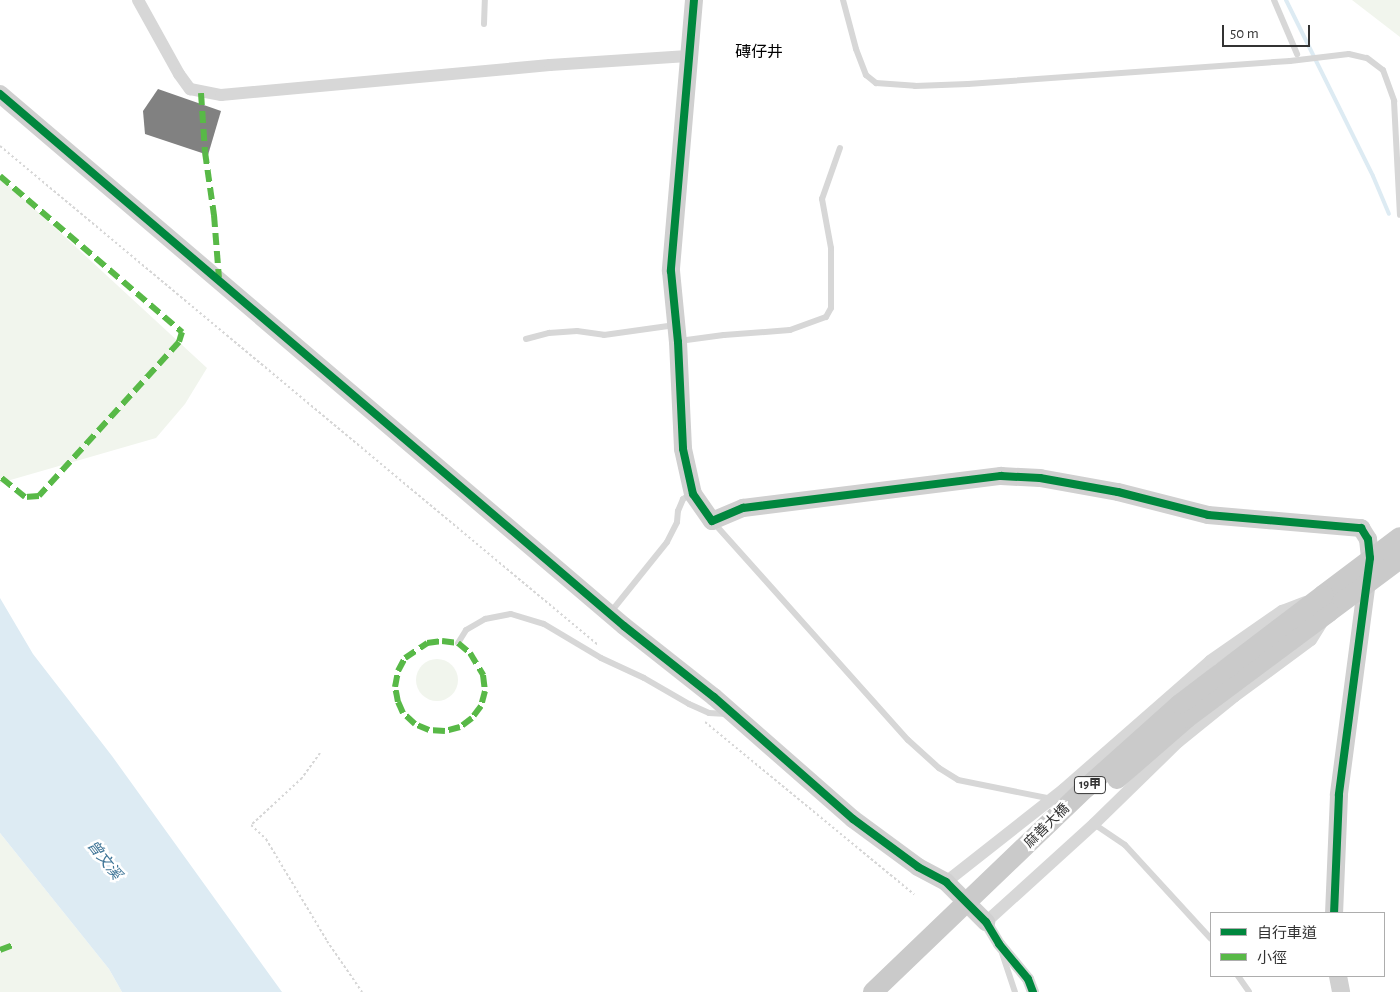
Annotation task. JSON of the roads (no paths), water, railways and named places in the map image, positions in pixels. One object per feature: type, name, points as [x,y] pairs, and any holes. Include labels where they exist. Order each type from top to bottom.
[{"type":"main road","name":"19甲","points":[[1326,603],[1370,558],[1400,537]]},
{"type":"main road","name":"19甲","points":[[1326,603],[1367,582],[1400,559]]},
{"type":"main road","name":"麻善大橋","points":[[873,992],[1086,788],[1180,704],[1326,603]]},
{"type":"main road","name":"麻善大橋","points":[[892,992],[1086,807],[1186,718],[1326,603]]},
{"type":"street","points":[[138,0],[179,74],[190,89],[221,95],[550,65],[688,56]]},
{"type":"street","points":[[694,0],[671,271],[677,333],[683,449],[692,494],[712,521],[743,508],[1001,476],[1040,478],[1118,492],[1208,515],[1354,526],[1365,532],[1370,558],[1339,795],[1334,912]]},
{"type":"street","points":[[0,94],[610,613],[734,715],[853,819],[918,867],[946,882],[986,922],[999,944],[1028,978],[1033,992]]},
{"type":"street","points":[[946,882],[1052,799],[1210,661],[1282,611],[1326,603]]},
{"type":"street","points":[[986,922],[1094,824],[1178,742],[1235,696],[1310,640],[1326,603]]},
{"type":"street","points":[[1338,977],[1341,992]]},
{"type":"lane","points":[[484,24],[485,0]]},
{"type":"lane","points":[[842,0],[856,49],[866,75],[876,83],[915,86],[968,84],[1290,61],[1349,54],[1367,58],[1383,70],[1394,100],[1400,215]]},
{"type":"lane","points":[[1274,0],[1297,54]]},
{"type":"lane","points":[[526,339],[550,333],[577,331],[604,335],[724,334],[790,330],[826,317],[831,308],[831,248],[822,199],[840,148]]},
{"type":"lane","points":[[610,613],[666,542],[677,522],[678,510],[683,499],[692,494]]},
{"type":"lane","points":[[712,521],[908,740],[939,768],[958,780],[1052,799]]},
{"type":"lane","points":[[458,643],[466,630],[485,619],[511,614],[544,624],[601,658],[644,678],[689,704],[710,713],[734,715]]},
{"type":"lane","points":[[1094,824],[1125,845],[1210,938]]},
{"type":"lane","points":[[999,944],[1015,992]]},
{"type":"lane","points":[[1239,977],[1249,992]]},
{"type":"water","name":"曾文溪","points":[[0,598],[33,654],[112,756],[282,992],[122,992],[109,969],[0,833]]},
{"type":"waterway","points":[[1286,0],[1373,176],[1389,214]]},
{"type":"district","name":"磚仔井","points":[[759,52]]}]
